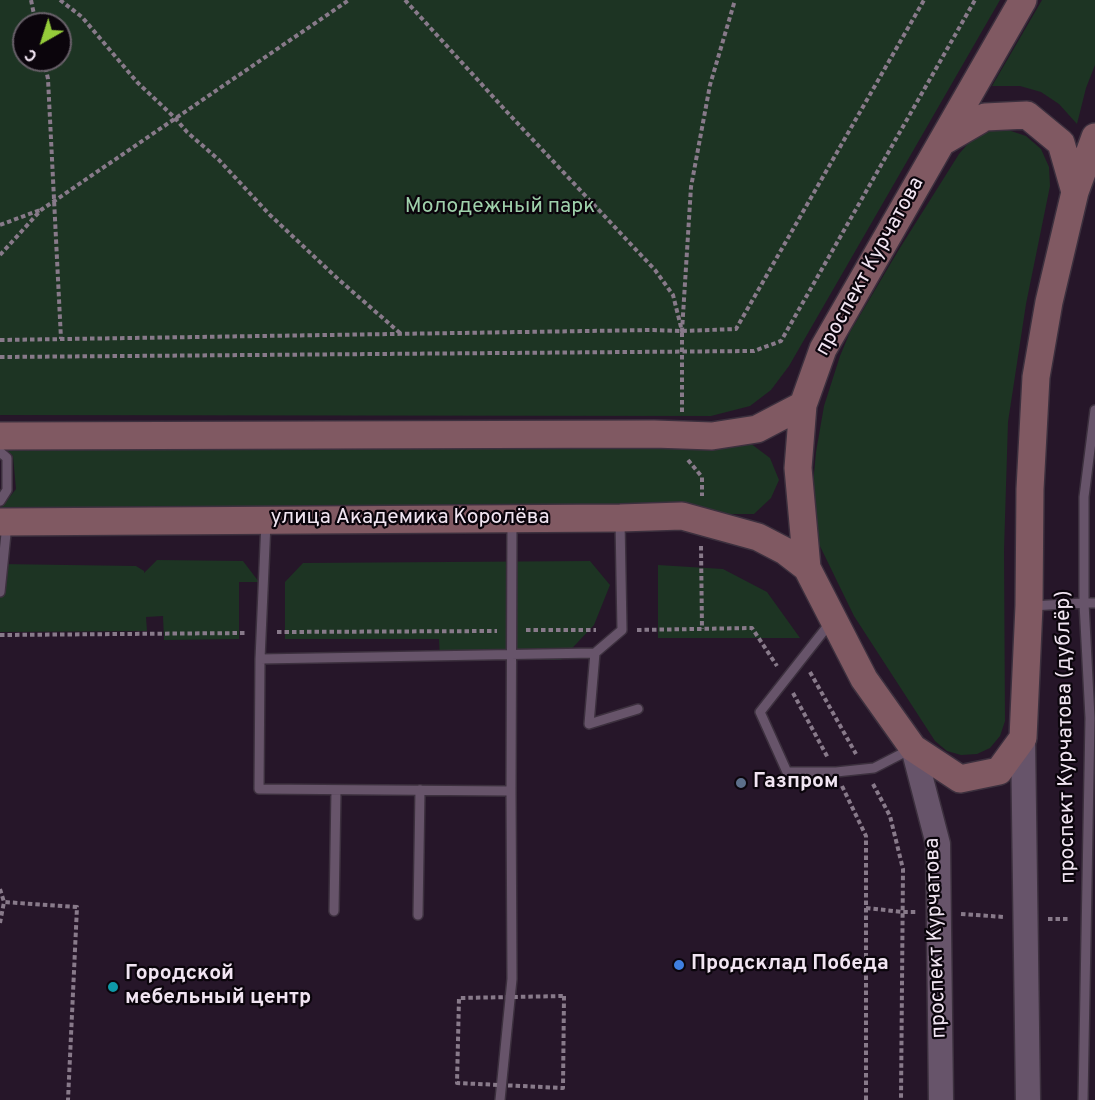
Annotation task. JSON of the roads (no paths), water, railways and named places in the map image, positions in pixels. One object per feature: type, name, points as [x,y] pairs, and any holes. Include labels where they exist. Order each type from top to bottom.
[{"type":"main road","name":"проспект Курчатова","points":[[913,748],[864,679],[807,568],[798,468],[803,405],[823,349],[1023,0]]},
{"type":"main road","points":[[940,143],[985,117],[1027,114],[1061,143],[1075,192]]},
{"type":"main road","points":[[913,748],[960,780],[999,771],[1023,738],[1029,606],[1030,489],[1036,377],[1049,302],[1075,192],[1095,137]]},
{"type":"main road","points":[[0,436],[712,436],[757,429],[803,405]]},
{"type":"main road","name":"улица Академика Королёва","points":[[2,515],[266,520],[682,516],[758,537],[785,551],[807,568]]},
{"type":"street","points":[[1023,738],[1028,1100]]},
{"type":"street","name":"проспект Курчатова","points":[[913,748],[938,844],[941,1100]]},
{"type":"lane","name":"проспект Курчатова (дублёр)","points":[[1083,1100],[1092,718],[1084,603],[1084,497],[1095,410]]},
{"type":"lane","points":[[0,452],[7,458],[7,490],[2,515],[0,592]]},
{"type":"lane","points":[[260,659],[595,653],[622,630],[620,518]]},
{"type":"lane","points":[[500,1100],[512,980],[512,519]]},
{"type":"lane","points":[[266,520],[260,659],[259,789],[511,791]]},
{"type":"lane","points":[[1029,606],[1095,603]]},
{"type":"lane","points":[[833,618],[760,712],[787,772],[836,772],[874,768],[913,748]]},
{"type":"lane","points":[[595,653],[589,724],[638,709]]},
{"type":"lane","points":[[334,911],[336,790]]},
{"type":"lane","points":[[418,915],[420,790]]},
{"type":"place","name":"Газпром","points":[[741,783]]},
{"type":"place","name":"Продсклад Победа","points":[[679,965]]},
{"type":"place","name":"Городской мебельный центр","points":[[113,987]]},
{"type":"park label","name":"Молодежный парк","points":[[500,208]]}]
